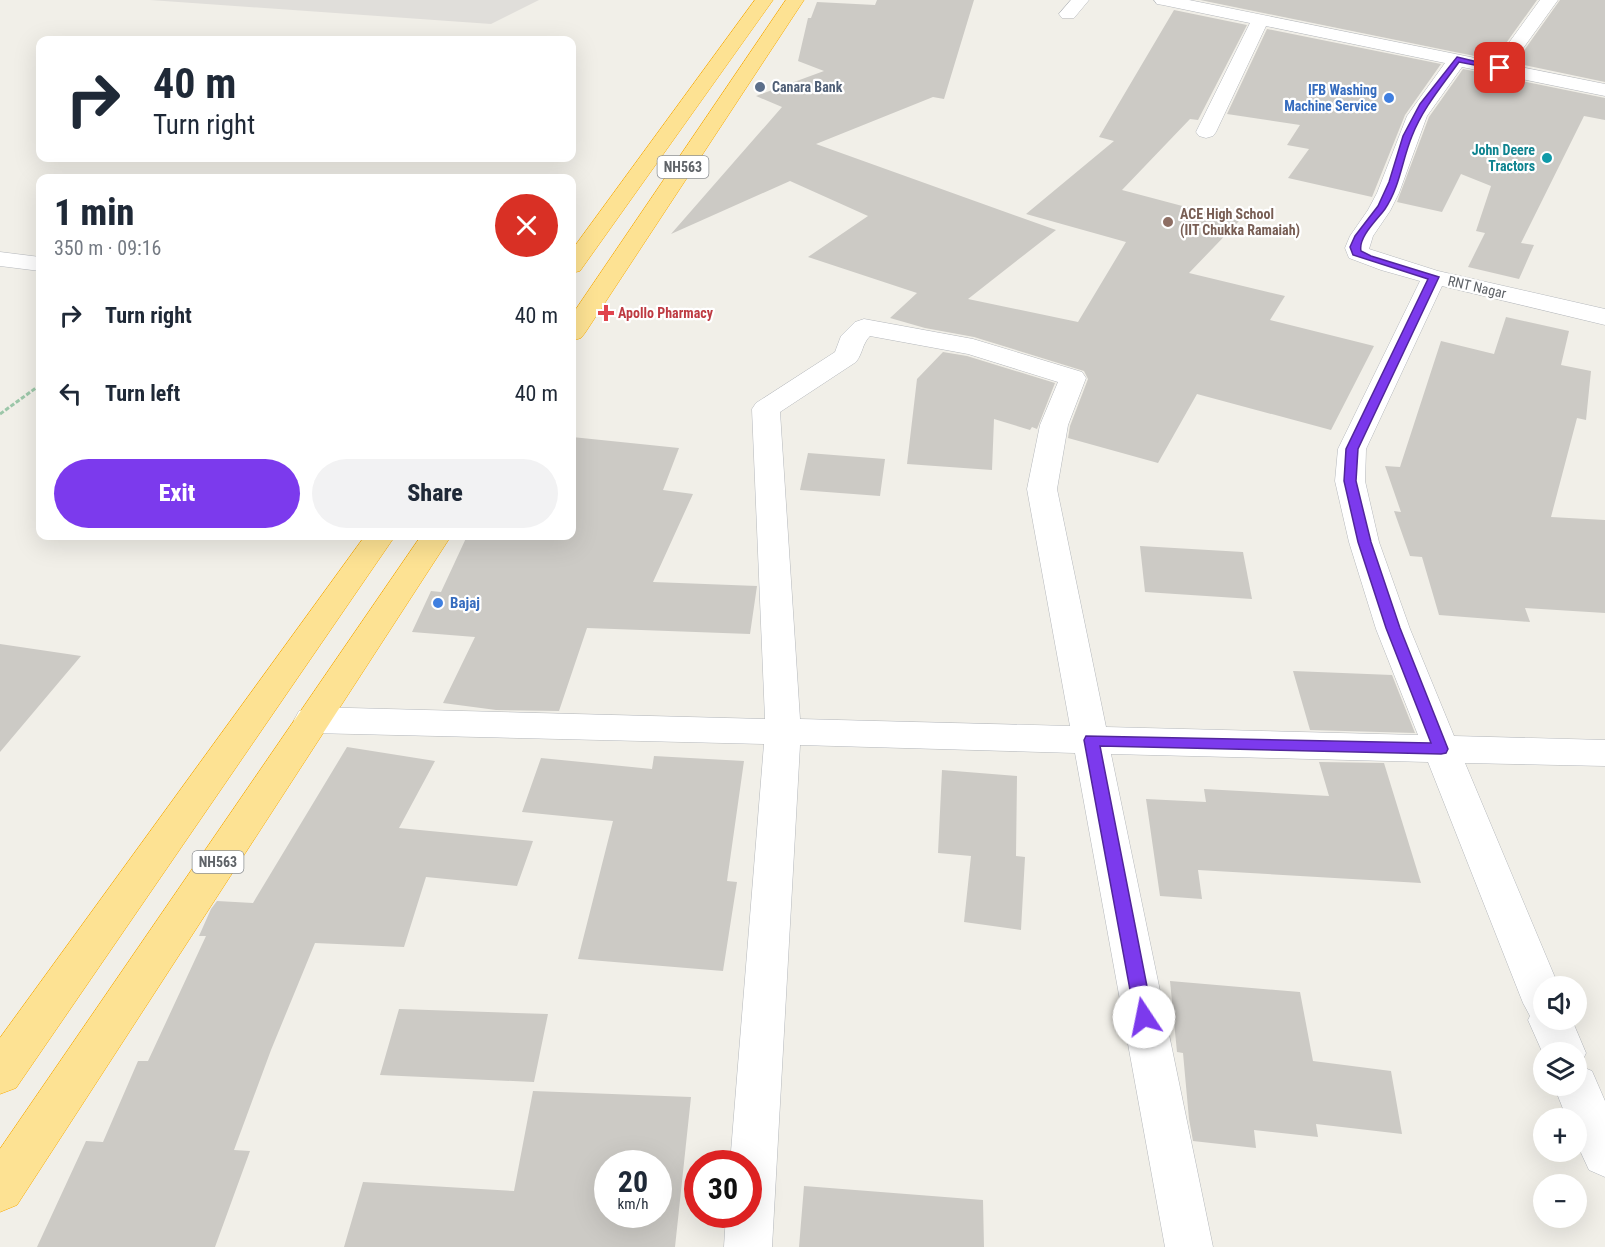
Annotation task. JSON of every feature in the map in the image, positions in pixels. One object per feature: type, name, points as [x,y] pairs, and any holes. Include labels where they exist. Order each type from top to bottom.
[{"type":"highway","name":"NH563","points":[[576,260],[764,0]]},
{"type":"highway","name":"NH563","points":[[576,327],[795,0]]},
{"type":"highway","points":[[0,1074],[377,540]]},
{"type":"highway","name":"NH563","points":[[0,1190],[433,540]]},
{"type":"street","points":[[1068,14],[1080,0]]},
{"type":"street","points":[[1163,0],[1605,90]]},
{"type":"street","points":[[1500,68],[1549,0]]},
{"type":"street","points":[[1206,132],[1264,21],[1284,7]]},
{"type":"street","name":"RNT Nagar","points":[[1457,60],[1424,104],[1408,136],[1394,182],[1382,206],[1360,236],[1355,247],[1357,253],[1434,277],[1605,317]]},
{"type":"street","points":[[0,259],[36,264]]},
{"type":"street","points":[[1434,277],[1352,449],[1350,481],[1365,542],[1393,628],[1533,976]]},
{"type":"street","points":[[748,1247],[783,732],[766,409],[847,356],[850,341],[864,327],[973,347],[1073,378],[1054,425],[1042,489],[1189,1247]]},
{"type":"street","points":[[312,720],[1605,753]]},
{"type":"street","points":[[1581,1096],[1605,1155]]},
{"type":"path","points":[[0,414],[36,388]]},
{"type":"shaded area","points":[[150,0],[539,0],[491,24]]},
{"type":"building","points":[[877,0],[974,0],[944,99],[933,97],[816,144],[1056,230],[968,299],[1078,322],[1126,242],[1026,214],[1114,141],[1099,137],[1174,10],[1247,25],[1198,120],[1190,119],[1122,190],[1239,221],[1189,273],[1285,296],[1270,320],[1374,346],[1331,430],[1197,394],[1158,463],[1068,438],[1070,426],[1088,379],[1084,371],[974,337],[925,328],[890,318],[917,293],[808,257],[868,216],[790,181],[671,234],[782,107],[756,96],[824,71],[798,61],[808,18],[811,18],[817,2],[875,5]]},
{"type":"building","points":[[1200,0],[1537,0],[1494,60]]},
{"type":"building","points":[[1560,0],[1605,0],[1605,82],[1515,63]]},
{"type":"building","points":[[1267,29],[1441,64],[1405,115],[1372,197],[1288,178],[1309,149],[1287,145],[1300,125],[1227,114]]},
{"type":"building","points":[[1463,69],[1605,98],[1605,120],[1584,116],[1521,243],[1534,245],[1519,279],[1468,267],[1485,233],[1476,231],[1491,186],[1461,174],[1442,212],[1397,202],[1429,117]]},
{"type":"building","points":[[1506,317],[1569,331],[1561,365],[1591,371],[1586,420],[1577,418],[1551,517],[1605,520],[1605,613],[1525,608],[1530,622],[1439,615],[1422,557],[1410,556],[1394,511],[1401,512],[1385,466],[1400,467],[1441,341],[1494,354]]},
{"type":"building","points":[[943,352],[967,356],[1055,383],[1037,429],[1032,427],[1030,430],[994,419],[992,470],[907,464],[917,379]]},
{"type":"building","points":[[576,437],[679,448],[663,490],[693,494],[653,582],[757,586],[750,634],[587,628],[559,711],[496,710],[443,703],[475,637],[412,632],[431,591],[441,592],[465,540],[576,540]]},
{"type":"building","points":[[808,453],[885,459],[880,496],[800,490]]},
{"type":"building","points":[[1140,546],[1243,552],[1252,599],[1145,592]]},
{"type":"building","points":[[0,644],[81,656],[0,752]]},
{"type":"building","points":[[1293,671],[1392,675],[1415,733],[1310,730]]},
{"type":"building","points":[[347,747],[435,761],[399,828],[533,841],[517,886],[426,877],[404,947],[315,943],[271,1050],[234,1150],[250,1151],[215,1247],[37,1247],[86,1141],[103,1142],[138,1061],[148,1061],[206,936],[199,936],[211,909],[217,901],[253,903]]},
{"type":"building","points":[[654,756],[744,761],[727,881],[737,882],[723,971],[578,959],[613,821],[522,812],[541,758],[652,769]]},
{"type":"building","points":[[1319,762],[1384,763],[1421,883],[1198,870],[1202,899],[1160,896],[1146,799],[1206,802],[1204,789],[1329,796]]},
{"type":"building","points":[[942,770],[1017,776],[1016,856],[1025,857],[1021,930],[964,922],[971,856],[938,853]]},
{"type":"building","points":[[1170,981],[1300,992],[1313,1061],[1391,1071],[1402,1134],[1316,1124],[1318,1137],[1254,1130],[1256,1148],[1193,1141],[1183,1053],[1177,1052]]},
{"type":"building","points":[[399,1009],[548,1014],[534,1082],[380,1075]]},
{"type":"building","points":[[533,1091],[691,1097],[675,1247],[344,1247],[363,1182],[514,1191]]},
{"type":"building","points":[[804,1186],[983,1200],[984,1247],[799,1247]]},
{"type":"place","name":"Canara Bank","points":[[760,87]]},
{"type":"place","name":"IFB Washing Machine Service","points":[[1389,98]]},
{"type":"place","name":"John Deere Tractors","points":[[1547,158]]},
{"type":"place","name":"ACE High School (IIT Chukka Ramaiah)","points":[[1168,222]]},
{"type":"place","name":"Apollo Pharmacy","points":[[606,313]]},
{"type":"place","name":"Bajaj","points":[[438,603]]},
{"type":"route","points":[[1144,1017],[1091,740],[1441,749],[1393,628],[1365,542],[1350,481],[1352,449],[1434,277],[1368,258],[1357,253],[1355,247],[1360,236],[1382,206],[1394,182],[1408,136],[1424,104],[1457,60],[1500,68]]}]
